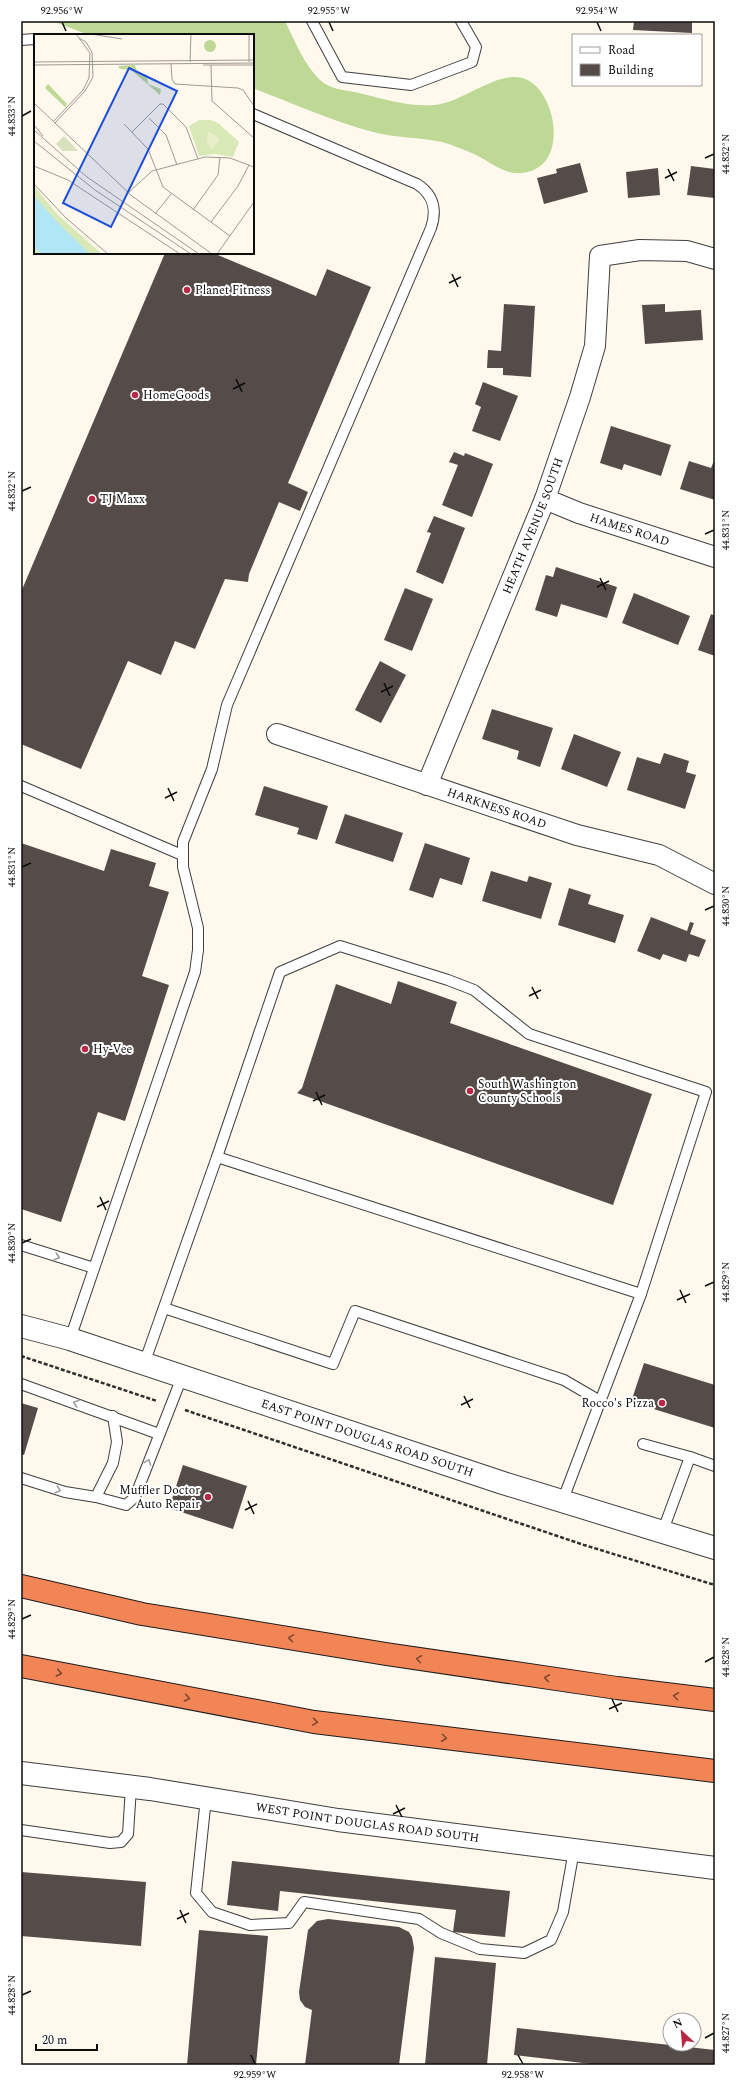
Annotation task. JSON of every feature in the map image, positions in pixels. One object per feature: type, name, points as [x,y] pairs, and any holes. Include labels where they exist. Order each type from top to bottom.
[{"type":"highway","points":[[21,1586],[142,1614],[409,1658],[617,1688],[715,1700]]},
{"type":"highway","points":[[21,1666],[314,1722],[715,1771]]},
{"type":"street","name":"HEATH AVENUE SOUTH","points":[[427,785],[545,499],[595,346],[600,256],[640,250],[687,251],[715,259]]},
{"type":"street","name":"HAMES ROAD","points":[[545,499],[579,513],[715,557]]},
{"type":"street","name":"HARKNESS ROAD","points":[[277,734],[577,835],[659,856],[715,884]]},
{"type":"street","name":"EAST POINT DOUGLAS ROAD SOUTH","points":[[21,1326],[70,1339],[562,1502],[715,1548]]},
{"type":"street","name":"WEST POINT DOUGLAS ROAD SOUTH","points":[[21,1773],[206,1798],[338,1820],[715,1868]]},
{"type":"lane","points":[[312,21],[342,77],[411,86],[472,62],[476,47],[461,21]]},
{"type":"lane","points":[[21,40],[34,39]]},
{"type":"lane","points":[[70,1339],[196,964],[198,928],[182,855],[185,834],[214,762],[229,699],[431,228],[434,215],[432,199],[426,191],[417,184],[254,114]]},
{"type":"lane","points":[[21,786],[182,855]]},
{"type":"lane","points":[[144,1364],[280,972],[340,946],[433,976],[474,990],[529,1034],[706,1092],[641,1294],[562,1502]]},
{"type":"lane","points":[[217,1157],[641,1294]]},
{"type":"lane","points":[[21,1245],[94,1268]]},
{"type":"lane","points":[[164,1308],[333,1364],[355,1311],[564,1380],[600,1400]]},
{"type":"lane","points":[[21,1478],[65,1492],[96,1497],[126,1505],[131,1502],[135,1497],[159,1434],[172,1406],[182,1377]]},
{"type":"lane","points":[[21,1384],[113,1416],[159,1434]]},
{"type":"lane","points":[[96,1497],[114,1463],[118,1442],[113,1416]]},
{"type":"lane","points":[[643,1444],[690,1457],[715,1466]]},
{"type":"lane","points":[[662,1533],[690,1457]]},
{"type":"lane","points":[[21,1830],[110,1843],[121,1842],[128,1834],[131,1787]]},
{"type":"lane","points":[[206,1798],[196,1893],[212,1912],[250,1925],[289,1923],[304,1902],[419,1919],[441,1933],[480,1949],[524,1953],[552,1940],[563,1912],[574,1850]]},
{"type":"path","points":[[21,1356],[576,1543],[715,1585]]},
{"type":"green space","points":[[52,21],[285,21],[296,45],[314,74],[329,86],[339,89],[396,102],[415,105],[434,105],[448,102],[504,78],[518,77],[530,81],[541,92],[548,104],[554,130],[553,144],[549,156],[541,165],[530,171],[515,173],[499,168],[474,154],[446,143],[373,132],[327,117],[254,88],[254,34],[86,34]]},
{"type":"building","points":[[634,21],[692,21],[692,33],[633,30]]},
{"type":"building","points":[[580,163],[588,192],[544,204],[537,178],[557,173],[556,169]]},
{"type":"building","points":[[691,166],[715,169],[715,198],[687,195]]},
{"type":"building","points":[[658,168],[660,195],[628,198],[626,172]]},
{"type":"building","points":[[165,254],[215,254],[316,296],[327,269],[371,287],[288,483],[308,492],[300,511],[279,502],[249,574],[248,582],[225,579],[195,649],[175,641],[161,675],[128,661],[81,769],[21,744],[21,592]]},
{"type":"building","points":[[504,304],[535,306],[531,377],[503,375],[503,368],[487,368],[488,350],[501,351]]},
{"type":"building","points":[[665,304],[665,312],[701,310],[703,340],[645,344],[642,305]]},
{"type":"building","points":[[483,382],[518,396],[500,441],[472,431],[481,407],[475,404]]},
{"type":"building","points":[[611,426],[671,445],[661,476],[624,464],[622,470],[600,463]]},
{"type":"building","points":[[454,452],[464,456],[465,453],[493,464],[472,517],[442,505],[458,465],[449,462]]},
{"type":"building","points":[[689,461],[711,468],[715,461],[715,500],[680,489]]},
{"type":"building","points":[[434,516],[465,528],[443,584],[416,572],[431,533],[427,532]]},
{"type":"building","points":[[556,567],[617,587],[607,618],[561,604],[557,617],[535,610],[546,575],[553,577]]},
{"type":"building","points":[[405,588],[433,599],[412,651],[384,640]]},
{"type":"building","points":[[634,593],[690,616],[678,645],[622,623]]},
{"type":"building","points":[[711,614],[715,616],[715,656],[698,650]]},
{"type":"building","points":[[380,661],[406,675],[381,723],[355,710]]},
{"type":"building","points":[[492,709],[553,728],[540,767],[517,759],[519,751],[482,739]]},
{"type":"building","points":[[574,734],[621,752],[607,787],[561,769]]},
{"type":"building","points":[[664,753],[689,761],[686,772],[696,775],[685,809],[627,790],[637,757],[660,764]]},
{"type":"building","points":[[264,786],[328,806],[317,840],[297,834],[299,828],[255,815]]},
{"type":"building","points":[[345,814],[403,833],[393,862],[335,843]]},
{"type":"building","name":"Hy-Vee","points":[[21,843],[104,871],[111,849],[156,863],[149,886],[169,892],[142,976],[169,985],[125,1121],[98,1112],[61,1222],[21,1209]]},
{"type":"building","points":[[425,843],[470,858],[462,885],[440,878],[433,898],[409,890]]},
{"type":"building","points":[[491,871],[527,882],[529,876],[552,883],[541,919],[482,901]]},
{"type":"building","points":[[569,888],[591,895],[588,904],[624,915],[615,943],[558,925]]},
{"type":"building","points":[[651,917],[687,931],[690,922],[694,923],[690,934],[706,940],[699,957],[689,954],[686,962],[663,954],[660,960],[637,951]]},
{"type":"building","name":"South Washington County Schools","points":[[398,981],[457,1002],[450,1023],[652,1094],[613,1205],[297,1093],[302,1088],[336,984],[391,1004]]},
{"type":"building","points":[[644,1363],[715,1385],[715,1428],[631,1402]]},
{"type":"building","points":[[21,1403],[38,1408],[24,1455],[21,1454]]},
{"type":"building","name":"Muffler Doctor Auto Repair","points":[[183,1465],[247,1486],[233,1529],[169,1508]]},
{"type":"building","points":[[232,1861],[510,1891],[505,1937],[453,1932],[456,1910],[280,1891],[278,1911],[227,1905]]},
{"type":"building","points":[[21,1872],[146,1882],[141,1946],[21,1936]]},
{"type":"building","points":[[328,1919],[399,1927],[409,1932],[412,1937],[414,1948],[399,2065],[305,2065],[312,2010],[305,2007],[300,2000],[299,1992],[308,1930],[317,1921]]},
{"type":"building","points":[[199,1930],[268,1936],[256,2065],[187,2065]]},
{"type":"building","points":[[435,1957],[496,1963],[487,2065],[425,2065]]},
{"type":"building","points":[[517,2028],[662,2044],[662,2052],[702,2052],[702,2049],[715,2050],[715,2065],[600,2065],[514,2055]]},
{"type":"place","name":"Planet Fitness","points":[[187,290]]},
{"type":"place","name":"HomeGoods","points":[[135,395]]},
{"type":"place","name":"TJ Maxx","points":[[92,499]]},
{"type":"place","name":"Hy-Vee","points":[[85,1049]]},
{"type":"place","name":"South Washington County Schools","points":[[470,1091]]},
{"type":"place","name":"Rocco's Pizza","points":[[662,1403]]},
{"type":"place","name":"Muffler Doctor Auto Repair","points":[[208,1497]]}]
